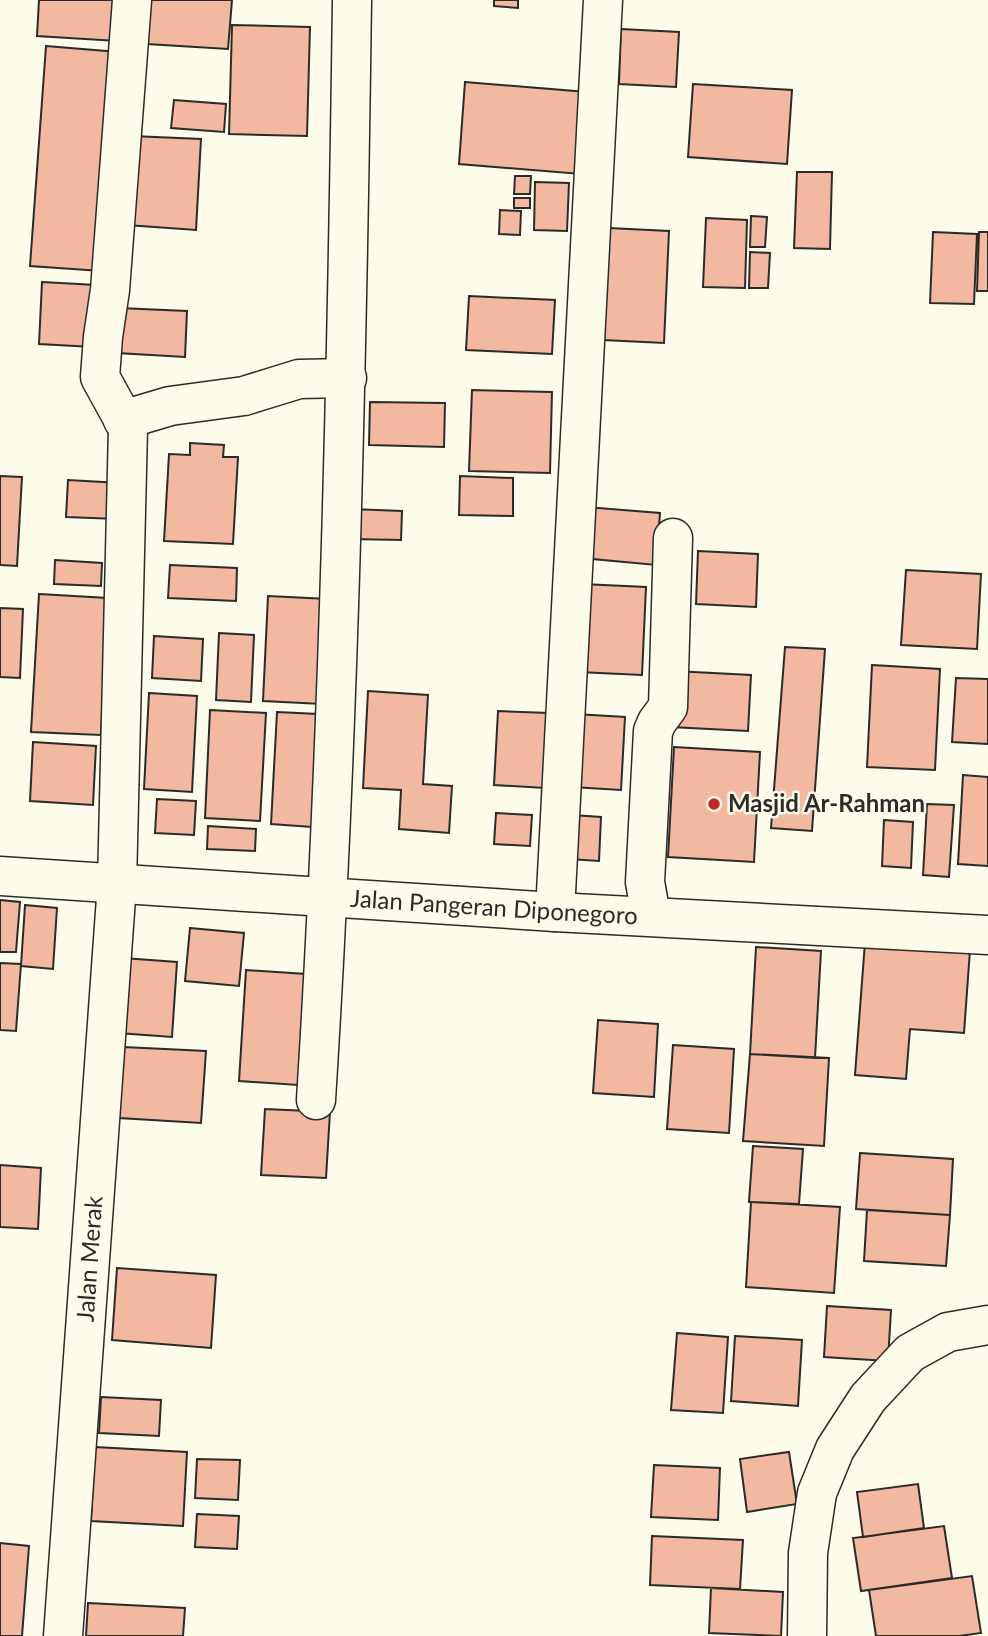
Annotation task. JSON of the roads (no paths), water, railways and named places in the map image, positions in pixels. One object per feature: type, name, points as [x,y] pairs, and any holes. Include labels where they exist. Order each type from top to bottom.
[{"type":"street","points":[[132,0],[110,290],[100,377],[123,420],[170,405],[244,397],[299,379],[347,378]]},
{"type":"street","points":[[316,1100],[329,897],[347,378],[352,0]]},
{"type":"street","points":[[555,912],[603,0]]},
{"type":"street","name":"Jalan Merak","points":[[62,1636],[117,884],[128,428],[123,420]]},
{"type":"street","points":[[651,916],[645,883],[653,731],[668,707],[673,538]]},
{"type":"street","name":"Jalan Pangeran Diponegoro","points":[[0,876],[555,912],[988,935]]},
{"type":"street","points":[[807,1636],[808,1553],[817,1493],[835,1449],[868,1398],[910,1353],[948,1332],[988,1325]]},
{"type":"place","name":"Masjid Ar-Rahman","points":[[714,804]]}]
